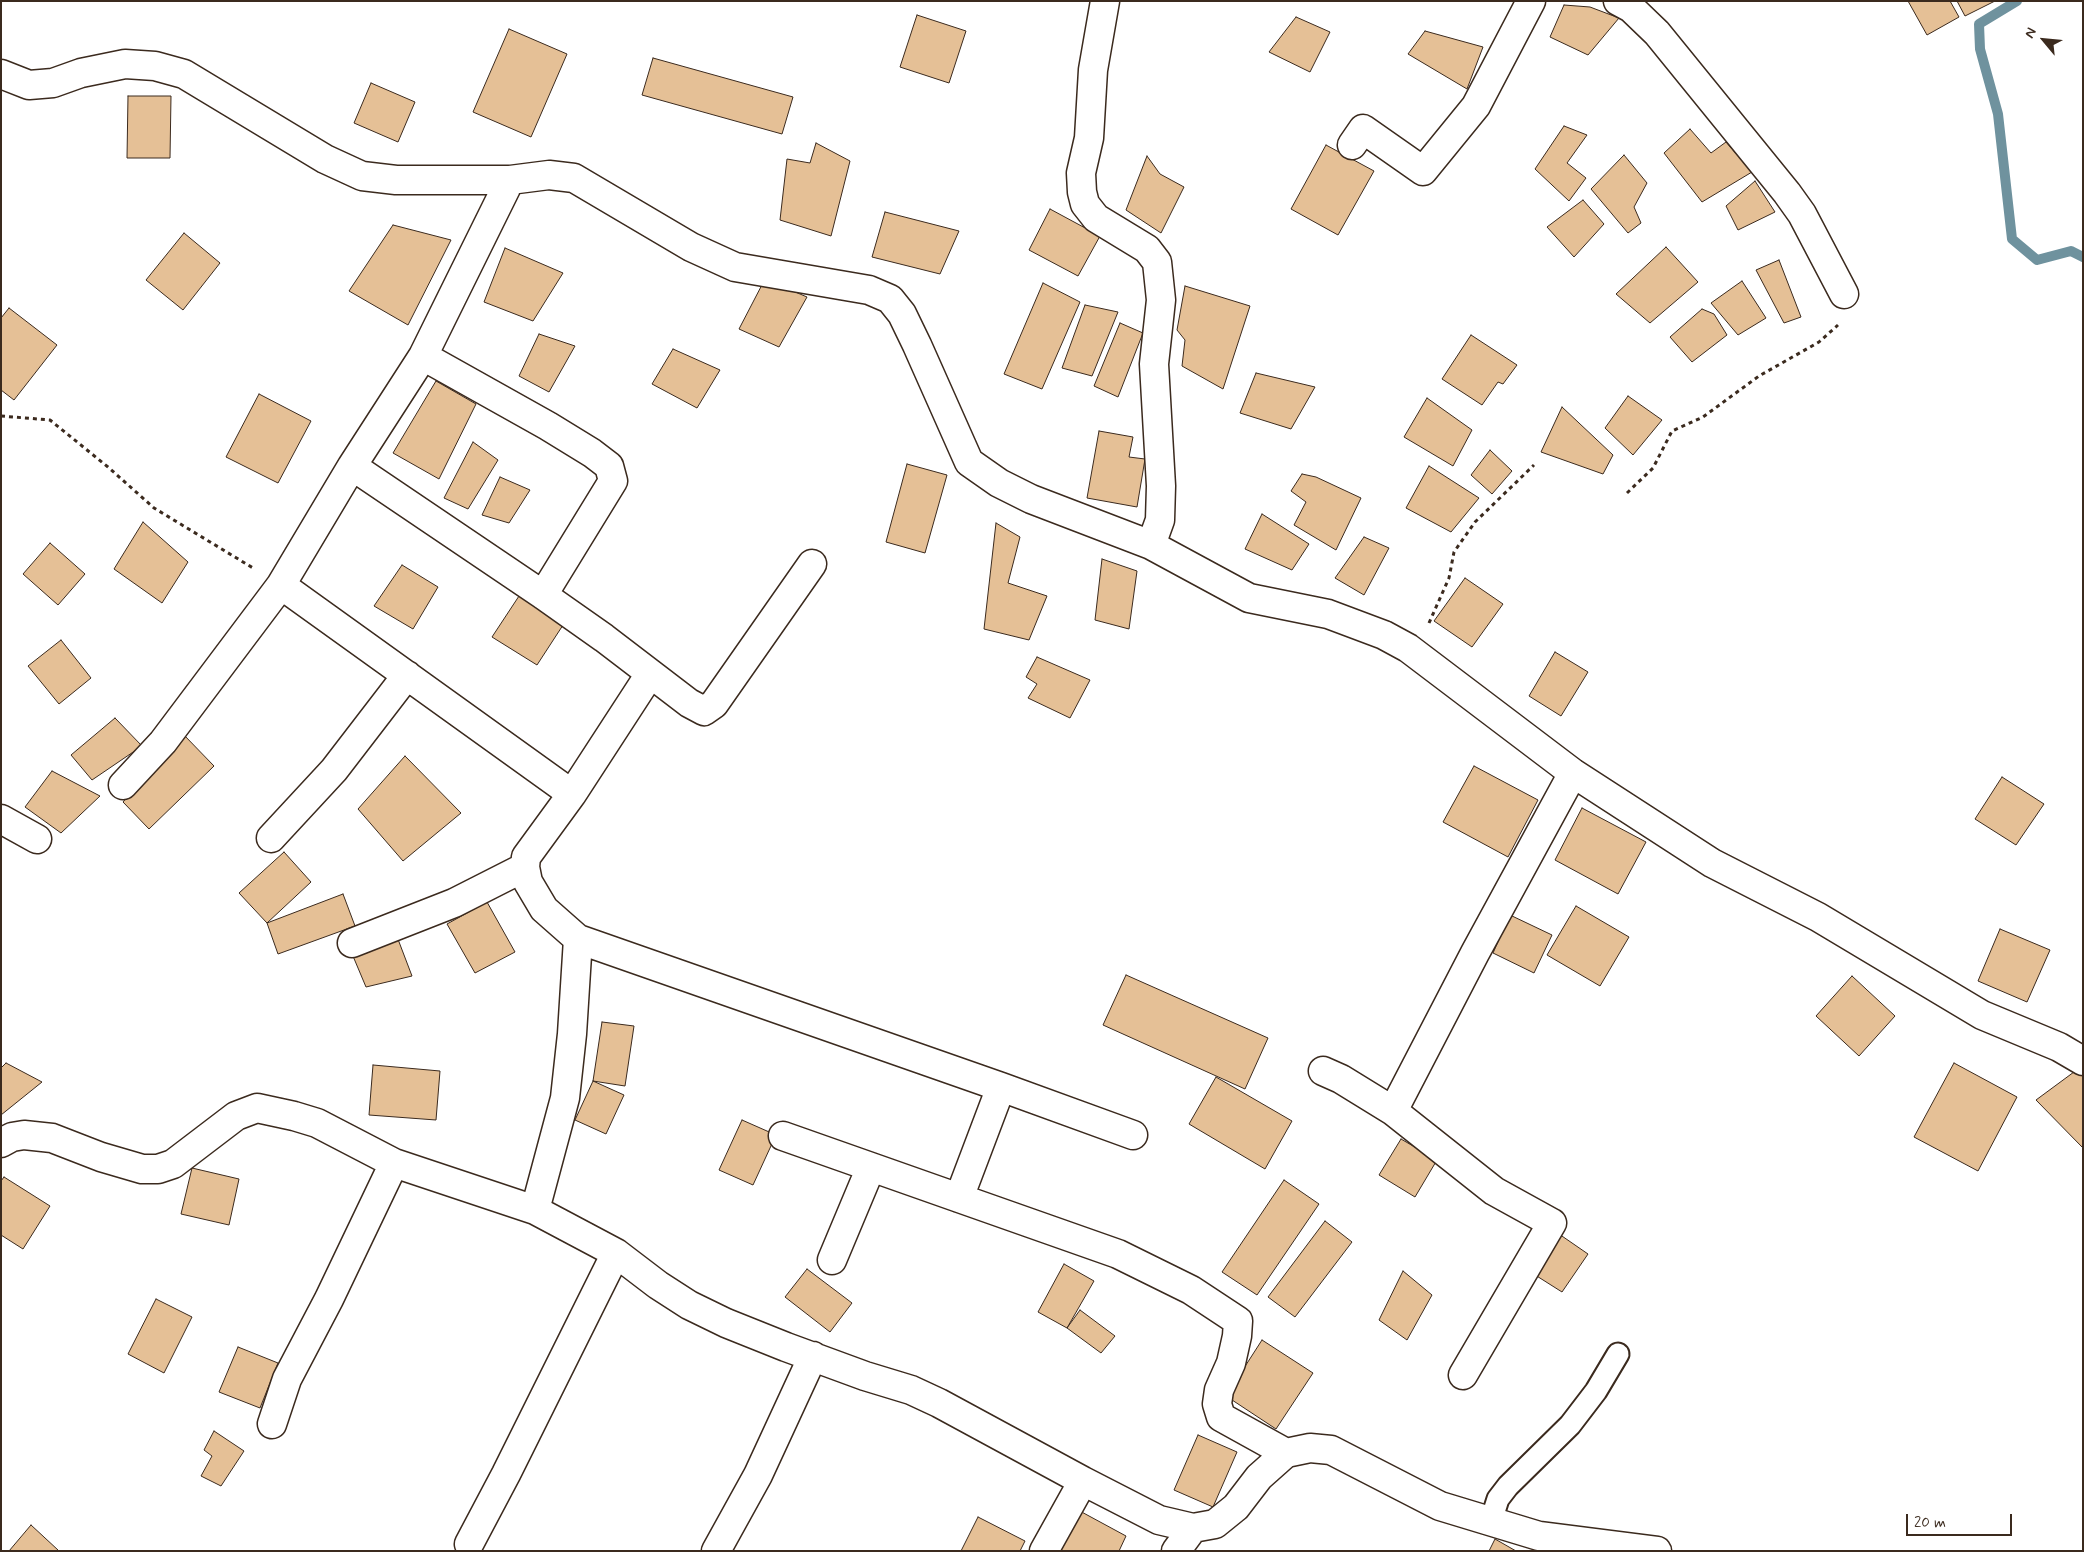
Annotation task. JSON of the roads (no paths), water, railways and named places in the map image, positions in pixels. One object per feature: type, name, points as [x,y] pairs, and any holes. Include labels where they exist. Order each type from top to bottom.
[{"type":"street","points":[[1105,1],[1093,70],[1090,138],[1081,173],[1082,192],[1085,204],[1096,218],[1147,249],[1157,262],[1161,300],[1154,364],[1161,495],[1160,520],[1151,545]]},
{"type":"street","points":[[1352,145],[1364,129],[1423,171],[1476,106],[1531,1]]},
{"type":"street","points":[[1618,1],[1631,8],[1657,33],[1787,193],[1802,214],[1844,294]]},
{"type":"street","points":[[1,74],[29,85],[54,83],[81,72],[125,64],[155,66],[184,74],[325,159],[362,176],[396,180],[510,180],[549,176],[574,178],[691,247],[735,267],[868,290],[890,299],[902,314],[969,462],[999,483],[1031,499],[1151,545],[1249,598],[1328,614],[1384,635],[1408,648],[1573,773],[1712,864],[1818,917],[1982,1015],[2083,1061]]},
{"type":"street","points":[[123,785],[163,742],[281,585],[352,466],[423,356],[510,180]]},
{"type":"street","points":[[423,356],[548,426],[592,453],[609,466],[612,481],[543,595]]},
{"type":"street","points":[[352,466],[543,595],[604,638],[689,703],[704,710],[714,704],[812,564]]},
{"type":"street","points":[[281,585],[572,794]]},
{"type":"street","points":[[650,674],[572,794],[526,857],[525,867],[528,882],[544,909],[578,939],[1133,1135]]},
{"type":"street","points":[[271,838],[334,770],[407,675]]},
{"type":"street","points":[[1393,1111],[1573,773]]},
{"type":"street","points":[[1,819],[37,839]]},
{"type":"street","points":[[352,944],[454,903],[525,867]]},
{"type":"street","points":[[535,1210],[565,1098],[572,1034],[578,939]]},
{"type":"street","points":[[1323,1071],[1393,1111],[1494,1191],[1552,1223],[1463,1375]]},
{"type":"street","points":[[959,1198],[1001,1087]]},
{"type":"street","points":[[1,1143],[12,1137],[24,1135],[52,1138],[101,1157],[142,1169],[158,1169],[173,1164],[236,1116],[257,1108],[294,1116],[317,1123],[394,1164],[535,1210],[616,1253],[658,1285],[689,1305],[760,1337],[865,1376],[911,1390],[1159,1520],[1193,1528],[1215,1524],[1236,1507],[1259,1477],[1286,1453],[1310,1448],[1331,1450],[1440,1506],[1538,1536],[1657,1551]]},
{"type":"street","points":[[783,1136],[1118,1254],[1191,1290],[1238,1321],[1238,1336],[1231,1363],[1219,1390],[1217,1404],[1221,1417],[1286,1453]]},
{"type":"street","points":[[272,1424],[287,1379],[330,1299],[394,1164]]},
{"type":"street","points":[[832,1260],[872,1167]]},
{"type":"street","points":[[469,1544],[616,1253]]},
{"type":"street","points":[[716,1551],[758,1475],[813,1356]]},
{"type":"street","points":[[1044,1551],[1083,1481]]},
{"type":"street","points":[[1176,1551],[1193,1528]]},
{"type":"lane","points":[[1491,1521],[1498,1499],[1508,1486],[1570,1425],[1596,1391],[1618,1354]]},
{"type":"waterway","points":[[2017,1],[1979,24],[1980,49],[1998,114],[2012,239],[2037,260],[2071,251],[2083,257]]}]
